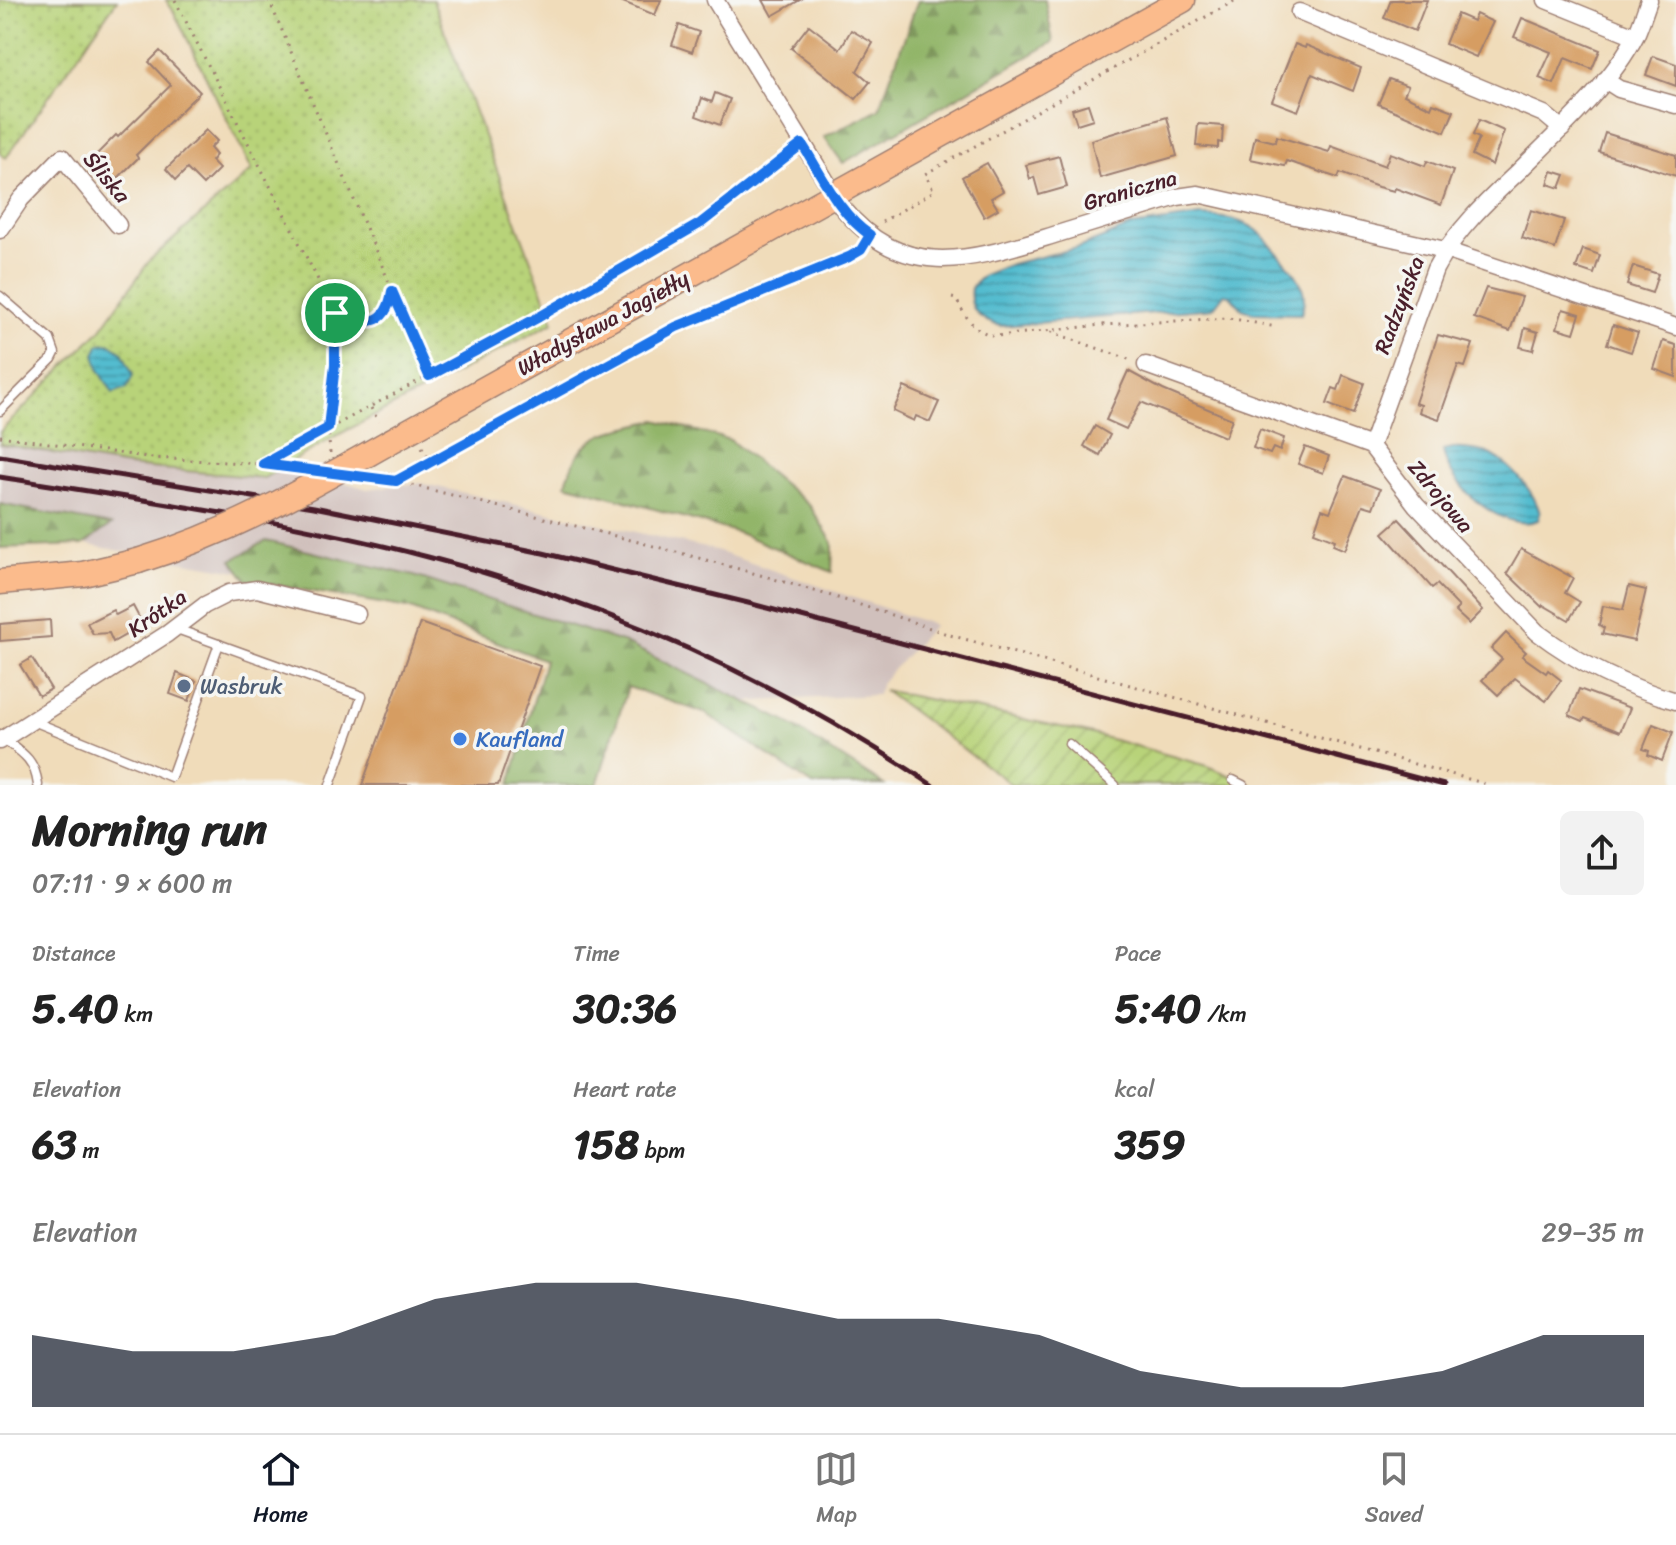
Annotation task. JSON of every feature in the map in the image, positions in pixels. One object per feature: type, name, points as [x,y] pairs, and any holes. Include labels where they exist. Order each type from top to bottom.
[{"type":"main road","name":"Władysława Jagiełły","points":[[0,582],[83,574],[138,561],[194,543],[252,518],[1183,0]]},
{"type":"street","name":"Graniczna","points":[[715,0],[842,207],[857,226],[870,235],[910,254],[934,260],[982,257],[1177,197],[1198,194],[1445,250],[1676,327]]},
{"type":"street","points":[[1546,0],[1635,36]]},
{"type":"street","name":"Radzyńska","points":[[1371,446],[1435,269],[1445,250],[1605,80],[1635,36],[1649,0]]},
{"type":"street","points":[[1299,12],[1544,114],[1562,129]]},
{"type":"street","points":[[1605,80],[1619,89],[1676,105]]},
{"type":"street","name":"Śliska","points":[[0,230],[21,199],[62,157],[118,225]]},
{"type":"street","points":[[1146,365],[1371,446]]},
{"type":"street","name":"Zdrojowa","points":[[1371,446],[1416,505],[1537,632],[1555,646],[1612,677],[1676,701]]},
{"type":"street","name":"Krótka","points":[[2,740],[205,605],[229,593],[245,589],[272,592],[357,614]]},
{"type":"lane","points":[[0,296],[50,339],[55,353],[0,411]]},
{"type":"lane","points":[[174,628],[362,696],[330,785]]},
{"type":"lane","points":[[33,721],[171,777],[219,644]]},
{"type":"lane","points":[[2,740],[34,764],[38,785]]},
{"type":"lane","points":[[1069,744],[1115,785]]},
{"type":"lane","points":[[1233,780],[1243,785]]},
{"type":"path","points":[[175,0],[335,313],[335,365],[328,428]]},
{"type":"path","points":[[269,0],[429,376]]},
{"type":"path","points":[[396,481],[676,327],[849,257],[861,250],[878,225],[934,191],[925,174],[1236,0]]},
{"type":"path","points":[[263,464],[539,317],[701,223],[802,144]]},
{"type":"path","points":[[335,313],[356,321],[377,320],[386,313],[392,291]]},
{"type":"path","points":[[952,298],[956,299],[970,322],[984,334],[997,336],[1229,318],[1276,327]]},
{"type":"path","points":[[1048,331],[1146,365]]},
{"type":"path","points":[[370,407],[400,437],[431,461]]},
{"type":"path","points":[[0,436],[153,458],[304,469]]},
{"type":"path","points":[[357,476],[396,481],[713,562],[879,610],[965,639],[1490,785]]},
{"type":"shaded area","points":[[0,443],[261,457],[367,489],[420,483],[710,549],[934,625],[881,683],[877,695],[692,704],[424,603],[98,547],[0,525]]},
{"type":"green space","points":[[0,0],[117,0],[6,158],[0,154]]},
{"type":"green space","points":[[166,0],[433,0],[554,322],[334,437],[264,478],[128,466],[0,444],[0,432],[100,330],[150,260],[252,170]]},
{"type":"green space","points":[[918,0],[1045,0],[1053,42],[843,163],[824,137],[879,109]]},
{"type":"green space","points":[[656,420],[730,440],[810,506],[833,543],[832,572],[739,533],[566,484],[579,453],[588,444],[611,432]]},
{"type":"green space","points":[[0,504],[111,525],[83,545],[0,548]]},
{"type":"green space","points":[[266,541],[414,576],[625,643],[783,720],[884,785],[813,785],[705,713],[628,687],[597,785],[510,785],[545,660],[408,608],[247,580],[232,560]]},
{"type":"green space","points":[[883,690],[1085,732],[1208,766],[1252,785],[1012,785]]},
{"type":"water","points":[[1200,216],[1238,221],[1263,236],[1298,277],[1304,294],[1301,314],[1255,313],[1242,309],[1230,295],[1224,294],[1213,308],[1001,326],[982,318],[974,309],[971,288],[983,275],[1011,264],[1078,248],[1132,226]]},
{"type":"water","points":[[109,343],[122,352],[133,375],[127,388],[113,393],[99,370],[95,354],[100,344]]},
{"type":"water","points":[[1453,448],[1488,453],[1500,460],[1522,480],[1533,497],[1540,514],[1538,520],[1509,520],[1479,503],[1466,491],[1447,463],[1443,450]]},
{"type":"building","points":[[618,0],[661,0],[655,15]]},
{"type":"building","points":[[763,0],[800,0],[772,16]]},
{"type":"building","points":[[1391,0],[1427,0],[1415,31],[1384,18]]},
{"type":"building","points":[[1457,14],[1473,21],[1476,14],[1493,22],[1476,57],[1445,44]]},
{"type":"building","points":[[1522,18],[1600,50],[1592,69],[1565,58],[1554,84],[1539,78],[1551,52],[1514,37]]},
{"type":"building","points":[[679,25],[699,32],[692,52],[672,45]]},
{"type":"building","points":[[809,25],[840,49],[851,30],[873,43],[857,71],[870,82],[856,99],[791,48]]},
{"type":"building","points":[[1295,44],[1305,48],[1306,45],[1361,68],[1353,91],[1312,74],[1298,111],[1272,101]]},
{"type":"building","points":[[160,51],[200,92],[136,155],[138,158],[116,180],[94,157],[171,85],[149,62]]},
{"type":"building","points":[[1653,56],[1676,64],[1676,86],[1646,75]]},
{"type":"building","points":[[1389,79],[1408,86],[1404,95],[1431,108],[1433,103],[1454,111],[1445,132],[1378,104]]},
{"type":"building","points":[[715,93],[730,99],[720,125],[696,116],[702,98],[712,102]]},
{"type":"building","points":[[1088,104],[1093,119],[1077,124],[1072,109]]},
{"type":"building","points":[[1167,117],[1177,156],[1100,178],[1091,140]]},
{"type":"building","points":[[1479,120],[1504,131],[1492,165],[1472,155],[1479,138],[1473,135]]},
{"type":"building","points":[[1198,124],[1223,126],[1222,143],[1218,142],[1218,148],[1196,146]]},
{"type":"building","points":[[206,130],[217,141],[210,148],[216,155],[211,161],[219,169],[203,185],[187,169],[176,180],[166,169]]},
{"type":"building","points":[[1605,133],[1676,155],[1676,176],[1599,152]]},
{"type":"building","points":[[1276,136],[1329,152],[1331,146],[1385,166],[1390,153],[1425,166],[1427,161],[1453,171],[1441,205],[1340,173],[1338,178],[1287,161],[1285,166],[1250,159],[1255,137],[1275,142]]},
{"type":"building","points":[[1059,156],[1067,187],[1039,195],[1034,177],[1030,179],[1026,165]]},
{"type":"building","points":[[987,163],[1003,191],[991,198],[998,209],[984,217],[962,177]]},
{"type":"building","points":[[1552,171],[1565,175],[1560,188],[1548,184]]},
{"type":"building","points":[[1531,210],[1564,220],[1555,249],[1522,238]]},
{"type":"building","points":[[1583,249],[1600,255],[1594,274],[1576,268]]},
{"type":"building","points":[[1633,266],[1658,274],[1652,293],[1627,285]]},
{"type":"building","points":[[1486,288],[1522,297],[1510,331],[1474,318]]},
{"type":"building","points":[[1563,309],[1580,314],[1574,333],[1557,328]]},
{"type":"building","points":[[1613,325],[1638,333],[1631,352],[1607,344]]},
{"type":"building","points":[[1525,328],[1538,332],[1533,350],[1520,347]]},
{"type":"building","points":[[1438,335],[1473,344],[1465,367],[1458,365],[1439,419],[1419,412],[1421,405],[1415,403]]},
{"type":"building","points":[[1663,341],[1676,345],[1676,377],[1654,369]]},
{"type":"building","points":[[1128,371],[1163,390],[1232,419],[1225,437],[1141,402],[1126,429],[1106,420]]},
{"type":"building","points":[[1343,375],[1364,383],[1353,414],[1327,404],[1333,388],[1338,390]]},
{"type":"building","points":[[904,387],[939,402],[930,422],[916,416],[914,421],[893,411]]},
{"type":"building","points":[[1095,426],[1110,435],[1100,455],[1084,446]]},
{"type":"building","points":[[1260,429],[1284,438],[1280,451],[1273,448],[1270,454],[1253,448]]},
{"type":"building","points":[[1305,447],[1329,456],[1323,473],[1298,464]]},
{"type":"building","points":[[1345,476],[1380,489],[1373,508],[1363,505],[1345,550],[1333,545],[1335,540],[1314,532],[1322,509],[1330,512]]},
{"type":"building","points":[[1399,519],[1483,610],[1469,624],[1455,611],[1459,607],[1437,584],[1432,588],[1383,533]]},
{"type":"building","points":[[1521,549],[1573,578],[1565,593],[1580,602],[1569,620],[1542,607],[1507,573]]},
{"type":"building","points":[[1629,586],[1646,590],[1634,641],[1602,634],[1604,628],[1599,625],[1603,606],[1623,610]]},
{"type":"building","points":[[133,606],[143,625],[113,642],[109,633],[93,634],[87,623],[113,610],[116,615]]},
{"type":"building","points":[[50,620],[51,637],[0,641],[0,624]]},
{"type":"building","points":[[420,623],[540,666],[498,785],[362,785]]},
{"type":"building","points":[[1506,633],[1526,652],[1522,656],[1561,680],[1546,701],[1515,678],[1498,695],[1482,680],[1502,659],[1491,649]]},
{"type":"building","points":[[32,658],[51,689],[39,696],[20,665]]},
{"type":"building","points":[[177,673],[196,681],[189,701],[170,694]]},
{"type":"building","points":[[1579,689],[1630,708],[1620,732],[1569,715]]},
{"type":"building","points":[[1653,724],[1673,732],[1662,761],[1648,755],[1649,751],[1643,749]]},
{"type":"railway","points":[[0,456],[314,507],[543,553],[748,603],[1444,785]]},
{"type":"railway","points":[[0,477],[322,532],[428,557],[561,597],[690,649],[752,679],[874,747],[932,785]]},
{"type":"place","name":"Wasbruk","points":[[184,686]]},
{"type":"place","name":"Kaufland","points":[[460,739]]},
{"type":"route","points":[[802,144],[842,207],[857,226],[870,235],[861,250],[849,257],[676,327],[396,481],[263,464],[328,428],[335,365],[335,313],[356,321],[377,320],[386,313],[392,291],[429,376],[539,317],[701,223],[802,144]]}]
